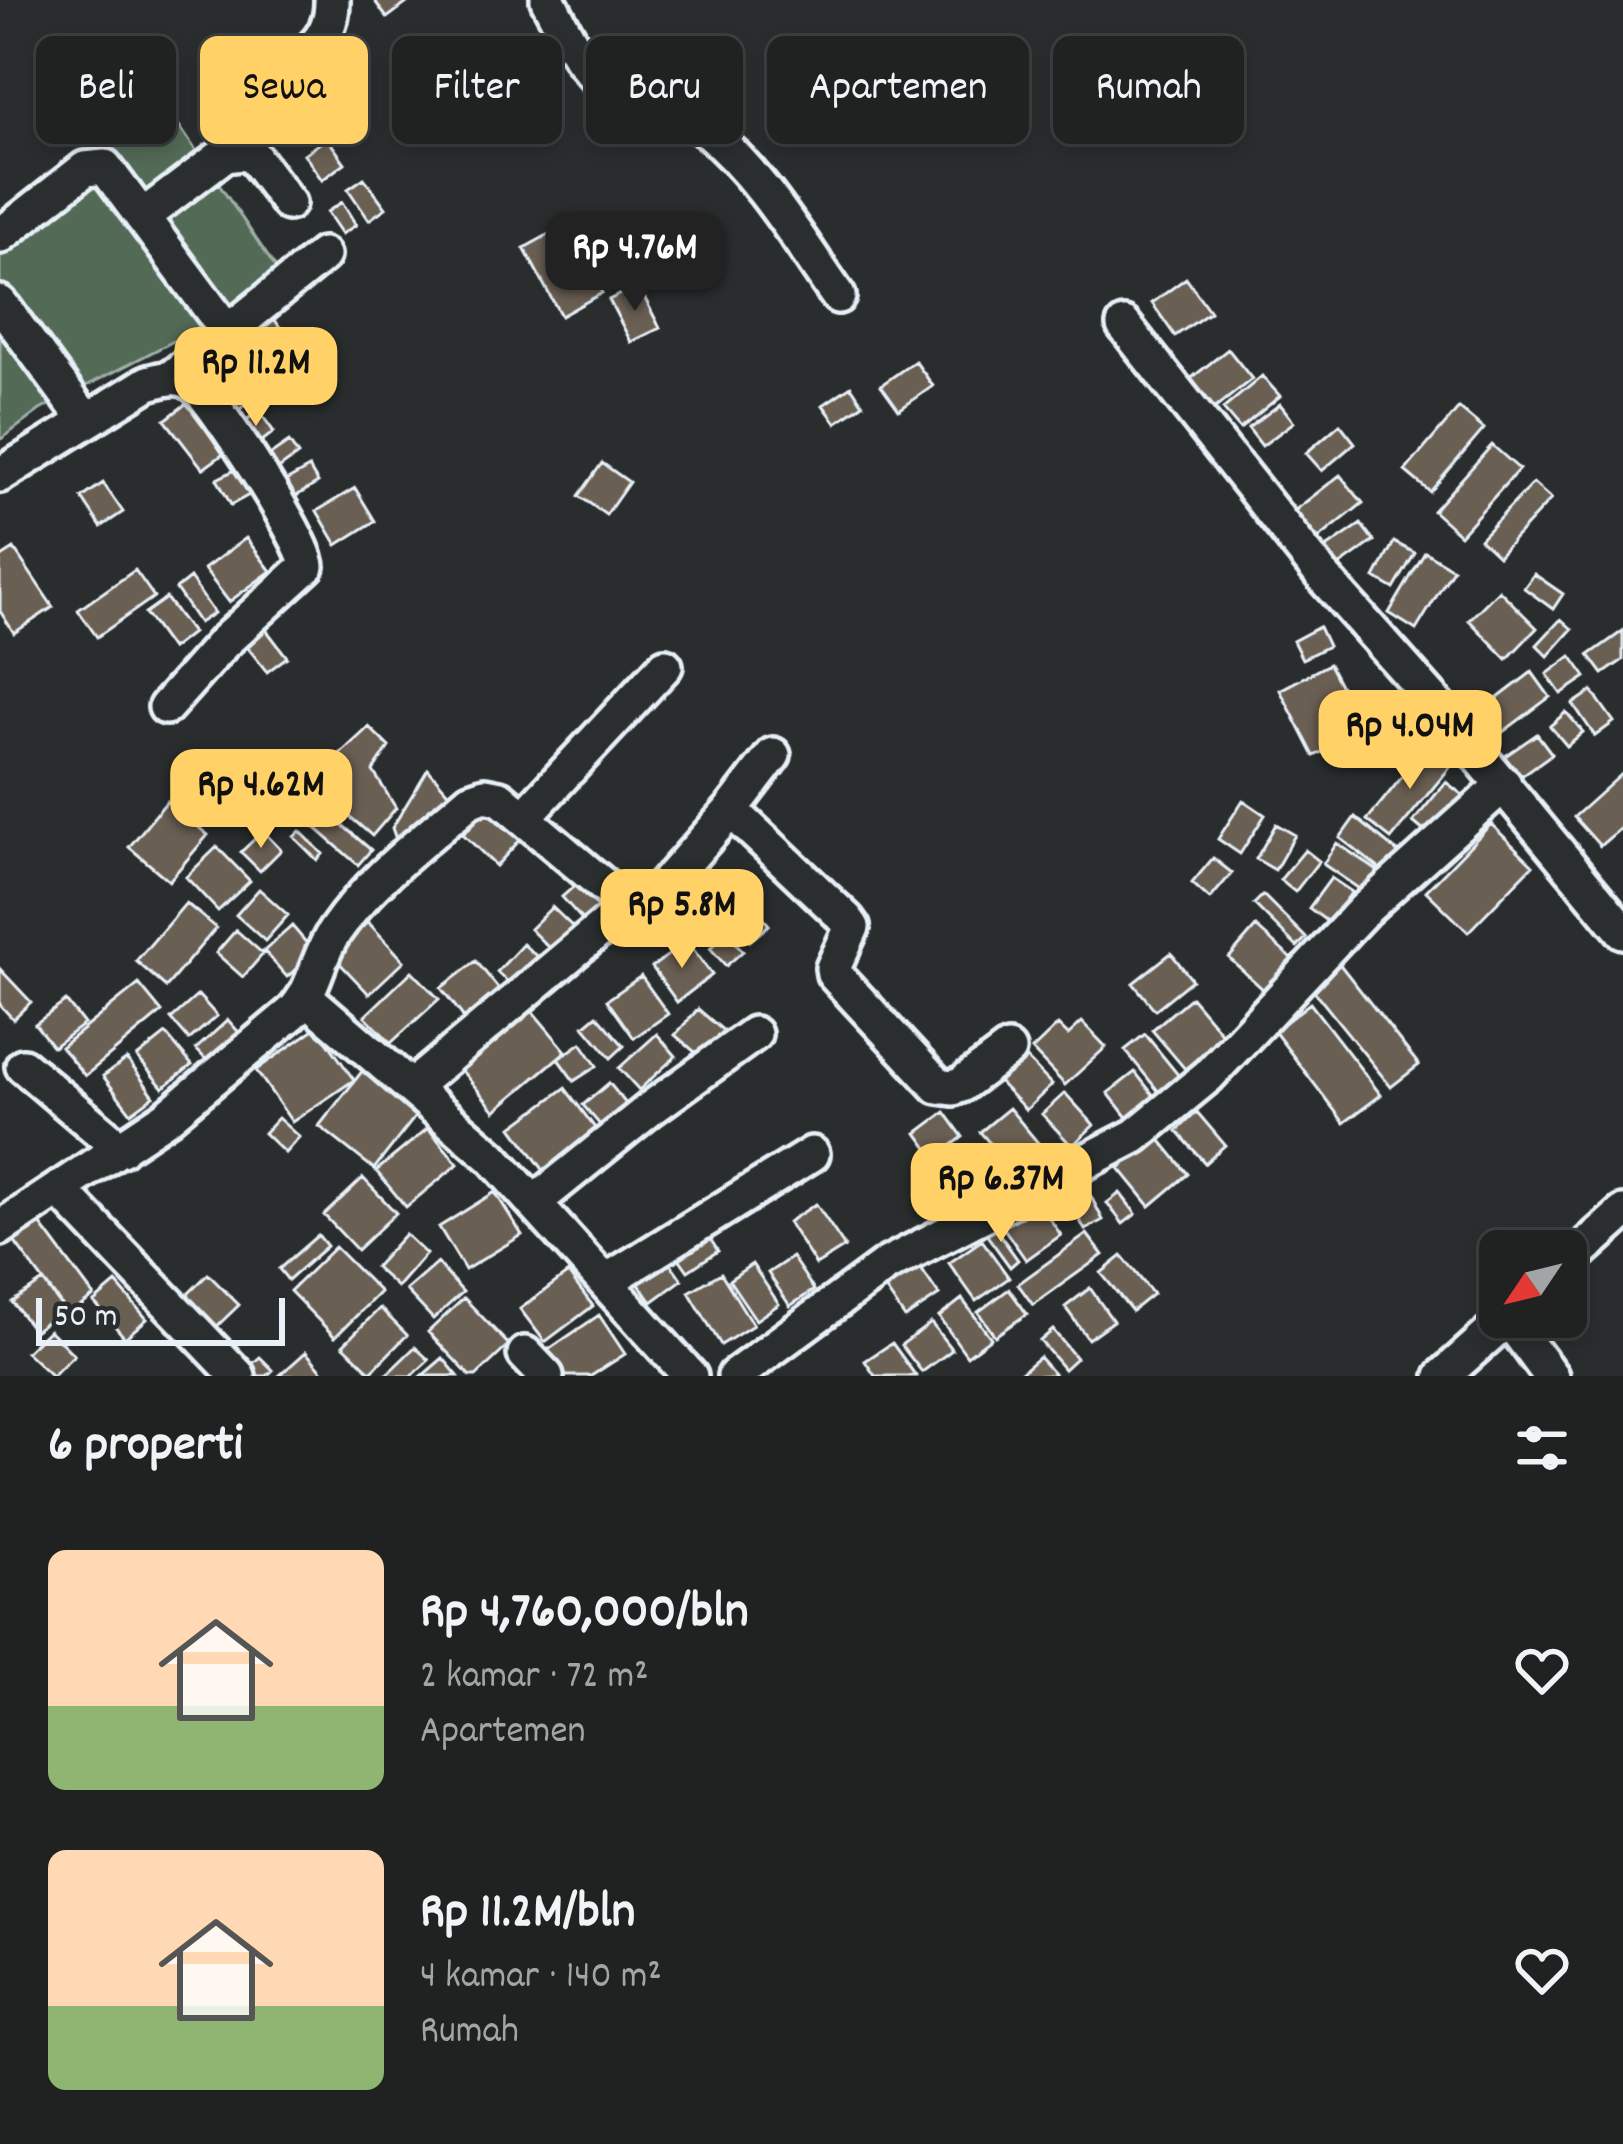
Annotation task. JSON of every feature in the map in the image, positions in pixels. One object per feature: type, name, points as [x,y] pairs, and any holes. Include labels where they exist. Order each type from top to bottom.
[{"type":"street","points":[[288,202],[250,152],[238,109],[241,86],[308,52],[327,35],[332,0]]},
{"type":"street","points":[[548,0],[595,76],[621,97],[701,126],[728,152],[838,296]]},
{"type":"street","points":[[142,217],[224,155],[250,152]]},
{"type":"street","points":[[0,236],[85,169],[105,167],[227,331]]},
{"type":"street","points":[[0,475],[131,391],[172,377],[323,255]]},
{"type":"street","points":[[0,303],[85,419]]},
{"type":"street","points":[[1124,325],[1326,580],[1504,784],[1623,931]]},
{"type":"street","points":[[166,707],[224,642],[303,574],[308,556],[208,400],[193,383],[172,377]]},
{"type":"street","points":[[525,816],[665,665]]},
{"type":"street","points":[[0,1228],[121,1149],[210,1083],[308,998],[321,956],[350,911],[470,800],[494,796],[525,816],[628,906],[643,908],[731,810],[773,755]]},
{"type":"street","points":[[735,1376],[886,1265],[1135,1136],[1208,1076],[1363,911],[1504,784]]},
{"type":"street","points":[[731,810],[847,920],[851,935],[834,974],[938,1086],[961,1085],[1008,1050]]},
{"type":"street","points":[[413,1086],[628,906]]},
{"type":"street","points":[[308,998],[413,1086],[536,1201],[690,1376]]},
{"type":"street","points":[[536,1201],[650,1109],[754,1034]]},
{"type":"street","points":[[23,1066],[121,1149]]},
{"type":"street","points":[[605,1282],[812,1154]]},
{"type":"street","points":[[59,1189],[238,1376]]},
{"type":"street","points":[[1587,1245],[1623,1213]]},
{"type":"street","points":[[1443,1376],[1486,1338]]},
{"type":"street","points":[[1523,1338],[1551,1376]]},
{"type":"green space","points":[[176,121],[286,283],[40,410],[0,440],[0,214],[115,144],[176,144]]},
{"type":"building","points":[[374,0],[411,0],[387,18]]},
{"type":"building","points":[[318,144],[331,144],[345,163],[322,180],[304,154]]},
{"type":"building","points":[[364,178],[386,208],[369,220],[348,189]]},
{"type":"building","points":[[342,202],[356,225],[342,234],[327,212]]},
{"type":"building","points":[[564,226],[602,293],[561,316],[524,248]]},
{"type":"building","points":[[1186,278],[1210,312],[1175,336],[1152,303]]},
{"type":"building","points":[[638,285],[660,328],[631,342],[609,300]]},
{"type":"building","points":[[270,313],[300,356],[264,381],[234,338]]},
{"type":"building","points":[[1228,349],[1252,379],[1213,410],[1189,380]]},
{"type":"building","points":[[915,361],[933,386],[899,410],[881,385]]},
{"type":"building","points":[[242,368],[260,395],[237,411],[218,385]]},
{"type":"building","points":[[1262,376],[1280,396],[1240,429],[1223,409]]},
{"type":"building","points":[[851,386],[863,404],[836,423],[823,405]]},
{"type":"building","points":[[187,403],[225,453],[203,469],[165,420]]},
{"type":"building","points":[[1280,404],[1294,422],[1262,446],[1248,428]]},
{"type":"building","points":[[1459,408],[1484,429],[1430,492],[1405,471]]},
{"type":"building","points":[[259,411],[274,432],[254,447],[239,425]]},
{"type":"building","points":[[1340,424],[1355,443],[1322,471],[1306,453]]},
{"type":"building","points":[[289,442],[298,455],[273,473],[263,460]]},
{"type":"building","points":[[1492,445],[1519,469],[1460,535],[1433,511]]},
{"type":"building","points":[[602,463],[629,482],[606,515],[579,496]]},
{"type":"building","points":[[309,468],[318,483],[293,498],[284,482]]},
{"type":"building","points":[[237,469],[251,494],[231,505],[217,479]]},
{"type":"building","points":[[1340,475],[1363,503],[1317,540],[1294,511]]},
{"type":"building","points":[[103,483],[123,512],[101,527],[82,498]]},
{"type":"building","points":[[1533,483],[1551,499],[1498,556],[1480,539]]},
{"type":"building","points":[[355,488],[375,521],[337,545],[317,511]]},
{"type":"building","points":[[1361,524],[1374,541],[1335,569],[1322,551]]},
{"type":"building","points":[[246,538],[271,571],[229,602],[204,569]]},
{"type":"building","points":[[1394,542],[1415,553],[1394,589],[1375,578]]},
{"type":"building","points":[[14,549],[53,607],[14,633],[0,611],[0,558]]},
{"type":"building","points":[[1425,552],[1453,569],[1416,630],[1389,613]]},
{"type":"building","points":[[135,570],[154,597],[97,637],[78,610]]},
{"type":"building","points":[[1534,574],[1563,594],[1553,609],[1524,588]]},
{"type":"building","points":[[190,578],[214,613],[199,623],[176,589]]},
{"type":"building","points":[[1499,590],[1537,628],[1507,659],[1469,620]]},
{"type":"building","points":[[166,598],[192,633],[171,649],[145,613]]},
{"type":"building","points":[[258,619],[287,657],[267,672],[237,634]]},
{"type":"building","points":[[1561,619],[1572,629],[1548,656],[1537,645]]},
{"type":"building","points":[[1319,627],[1328,646],[1302,659],[1293,641]]},
{"type":"building","points":[[1623,631],[1623,660],[1603,674],[1589,655]]},
{"type":"building","points":[[1571,656],[1586,677],[1561,694],[1547,674]]},
{"type":"building","points":[[1329,664],[1364,731],[1314,756],[1280,690]]},
{"type":"building","points":[[1532,672],[1550,697],[1495,738],[1477,714]]},
{"type":"building","points":[[1592,691],[1614,722],[1595,736],[1573,704]]},
{"type":"building","points":[[1566,712],[1583,732],[1567,746],[1550,726]]},
{"type":"building","points":[[369,727],[389,747],[373,771],[396,808],[372,836],[310,782]]},
{"type":"building","points":[[1537,734],[1552,754],[1510,784],[1495,763]]},
{"type":"building","points":[[1428,745],[1452,765],[1391,839],[1367,820]]},
{"type":"building","points":[[428,769],[452,797],[397,842],[392,828]]},
{"type":"building","points":[[1623,773],[1623,826],[1600,846],[1574,817]]},
{"type":"building","points":[[1446,782],[1464,796],[1431,837],[1413,822]]},
{"type":"building","points":[[1243,800],[1265,815],[1240,854],[1218,839]]},
{"type":"building","points":[[167,801],[208,835],[169,881],[129,847]]},
{"type":"building","points":[[316,802],[371,850],[358,865],[303,817]]},
{"type":"building","points":[[488,809],[520,840],[496,866],[463,834]]},
{"type":"building","points":[[1355,817],[1400,854],[1385,873],[1340,838]]},
{"type":"building","points":[[1276,824],[1295,835],[1275,870],[1256,859]]},
{"type":"building","points":[[1491,824],[1533,865],[1468,932],[1426,891]]},
{"type":"building","points":[[263,831],[281,850],[260,871],[241,852]]},
{"type":"building","points":[[300,831],[323,854],[317,860],[294,837]]},
{"type":"building","points":[[1337,843],[1382,874],[1368,895],[1323,864]]},
{"type":"building","points":[[217,847],[250,881],[218,911],[186,877]]},
{"type":"building","points":[[1305,850],[1319,861],[1295,892],[1280,880]]},
{"type":"building","points":[[1213,858],[1232,873],[1210,899],[1192,883]]},
{"type":"building","points":[[588,874],[611,900],[585,923],[562,897]]},
{"type":"building","points":[[1331,878],[1352,892],[1329,923],[1309,908]]},
{"type":"building","points":[[734,882],[769,925],[750,941],[715,898]]},
{"type":"building","points":[[259,889],[288,915],[265,941],[236,915]]},
{"type":"building","points":[[1263,895],[1306,938],[1297,947],[1254,904]]},
{"type":"building","points":[[186,903],[216,928],[166,987],[136,961]]},
{"type":"building","points":[[552,907],[577,931],[554,953],[530,929]]},
{"type":"building","points":[[368,922],[404,961],[369,994],[332,955]]},
{"type":"building","points":[[292,926],[315,953],[287,977],[264,951]]},
{"type":"building","points":[[1256,927],[1293,960],[1265,991],[1229,958]]},
{"type":"building","points":[[236,930],[263,954],[243,977],[216,953]]},
{"type":"building","points":[[727,933],[743,951],[726,966],[710,948]]},
{"type":"building","points":[[687,941],[712,975],[677,1002],[652,967]]},
{"type":"building","points":[[523,944],[542,961],[516,989],[497,972]]},
{"type":"building","points":[[1171,953],[1192,980],[1155,1010],[1133,983]]},
{"type":"building","points":[[1334,957],[1419,1065],[1391,1087],[1305,980]]},
{"type":"building","points":[[476,961],[507,999],[472,1028],[441,988]]},
{"type":"building","points":[[0,969],[31,1002],[13,1019],[0,1005]]},
{"type":"building","points":[[412,971],[439,999],[391,1043],[365,1016]]},
{"type":"building","points":[[641,976],[668,1014],[634,1038],[607,1000]]},
{"type":"building","points":[[139,984],[162,1012],[85,1076],[61,1047]]},
{"type":"building","points":[[198,995],[217,1016],[189,1040],[171,1019]]},
{"type":"building","points":[[1191,997],[1224,1036],[1185,1069],[1152,1030]]},
{"type":"building","points":[[522,999],[566,1051],[495,1111],[452,1059]]},
{"type":"building","points":[[66,1001],[84,1024],[53,1047],[35,1024]]},
{"type":"building","points":[[1310,1003],[1381,1095],[1344,1123],[1274,1031]]},
{"type":"building","points":[[698,1009],[726,1033],[703,1059],[675,1035]]},
{"type":"building","points":[[597,1015],[624,1046],[611,1058],[584,1026]]},
{"type":"building","points":[[228,1020],[244,1038],[212,1066],[196,1049]]},
{"type":"building","points":[[1082,1022],[1106,1047],[1065,1085],[1032,1050],[1058,1025],[1068,1035]]},
{"type":"building","points":[[317,1027],[354,1080],[292,1122],[256,1070]]},
{"type":"building","points":[[166,1034],[192,1065],[163,1088],[137,1057]]},
{"type":"building","points":[[657,1034],[676,1056],[639,1090],[619,1068]]},
{"type":"building","points":[[1145,1034],[1179,1076],[1159,1092],[1125,1050]]},
{"type":"building","points":[[581,1043],[597,1066],[574,1081],[558,1059]]},
{"type":"building","points":[[1024,1056],[1052,1085],[1026,1110],[999,1082]]},
{"type":"building","points":[[127,1059],[154,1096],[131,1113],[103,1076]]},
{"type":"building","points":[[367,1065],[422,1108],[374,1169],[319,1126]]},
{"type":"building","points":[[1135,1072],[1159,1102],[1132,1124],[1108,1093]]},
{"type":"building","points":[[609,1083],[627,1105],[601,1126],[583,1105]]},
{"type":"building","points":[[565,1088],[601,1136],[547,1175],[512,1127]]},
{"type":"building","points":[[1065,1093],[1094,1125],[1072,1146],[1042,1114]]},
{"type":"building","points":[[1009,1108],[1049,1156],[1022,1180],[980,1132]]},
{"type":"building","points":[[945,1112],[963,1137],[935,1158],[917,1133]]},
{"type":"building","points":[[1197,1112],[1225,1145],[1205,1163],[1177,1131]]},
{"type":"building","points":[[278,1118],[299,1137],[285,1153],[264,1133]]},
{"type":"building","points":[[428,1128],[458,1164],[406,1207],[376,1171]]},
{"type":"building","points":[[1157,1136],[1188,1174],[1150,1206],[1119,1168]]},
{"type":"building","points":[[973,1147],[995,1176],[975,1191],[953,1162]]},
{"type":"building","points":[[363,1178],[396,1213],[357,1250],[324,1215]]},
{"type":"building","points":[[1084,1183],[1103,1220],[1085,1230],[1065,1193]]},
{"type":"building","points":[[495,1192],[522,1235],[465,1270],[439,1227]]},
{"type":"building","points":[[1120,1193],[1136,1214],[1123,1224],[1107,1203]]},
{"type":"building","points":[[1033,1195],[1061,1235],[1026,1260],[998,1220]]},
{"type":"building","points":[[816,1204],[845,1247],[816,1265],[788,1222]]},
{"type":"building","points":[[38,1221],[94,1296],[69,1315],[13,1240]]},
{"type":"building","points":[[992,1224],[1018,1260],[1010,1267],[983,1230]]},
{"type":"building","points":[[405,1234],[426,1254],[397,1287],[375,1267]]},
{"type":"building","points":[[707,1234],[718,1251],[688,1271],[676,1254]]},
{"type":"building","points":[[1087,1234],[1103,1255],[1033,1305],[1018,1284]]},
{"type":"building","points":[[318,1235],[327,1246],[288,1280],[279,1269]]},
{"type":"building","points":[[982,1240],[1009,1278],[976,1301],[949,1263]]},
{"type":"building","points":[[335,1247],[380,1292],[335,1337],[290,1291]]},
{"type":"building","points":[[665,1256],[682,1280],[652,1302],[634,1278]]},
{"type":"building","points":[[1122,1256],[1153,1294],[1132,1311],[1101,1273]]},
{"type":"building","points":[[792,1257],[814,1290],[790,1306],[768,1273]]},
{"type":"building","points":[[915,1260],[939,1295],[905,1318],[881,1283]]},
{"type":"building","points":[[437,1263],[463,1292],[433,1319],[406,1290]]},
{"type":"building","points":[[752,1264],[779,1304],[756,1320],[729,1280]]},
{"type":"building","points":[[568,1273],[593,1306],[545,1342],[520,1309]]},
{"type":"building","points":[[721,1273],[753,1325],[721,1345],[689,1292]]},
{"type":"building","points":[[208,1274],[239,1305],[213,1330],[182,1300]]},
{"type":"building","points":[[43,1281],[63,1309],[34,1331],[12,1302]]},
{"type":"building","points":[[116,1283],[147,1319],[125,1338],[94,1302]]},
{"type":"building","points":[[1090,1288],[1113,1321],[1088,1339],[1065,1307]]},
{"type":"building","points":[[1009,1289],[1027,1314],[995,1336],[978,1312]]},
{"type":"building","points":[[464,1298],[509,1345],[476,1376],[470,1376],[428,1332]]},
{"type":"building","points":[[962,1299],[991,1338],[967,1356],[939,1317]]},
{"type":"building","points":[[380,1308],[407,1335],[371,1372],[343,1345]]},
{"type":"building","points":[[599,1315],[625,1354],[591,1376],[566,1376],[548,1350]]},
{"type":"building","points":[[931,1323],[952,1350],[922,1372],[901,1345]]},
{"type":"building","points":[[49,1330],[74,1355],[52,1376],[26,1352]]},
{"type":"building","points":[[1053,1330],[1076,1358],[1064,1369],[1040,1341]]},
{"type":"building","points":[[892,1343],[916,1376],[875,1376],[865,1361]]},
{"type":"building","points":[[415,1347],[429,1360],[412,1376],[385,1376]]},
{"type":"building","points":[[306,1352],[326,1375],[279,1376]]},
{"type":"building","points":[[260,1357],[273,1370],[267,1376],[247,1376],[243,1372]]},
{"type":"building","points":[[1039,1357],[1055,1375],[1025,1376],[1021,1372]]},
{"type":"building","points":[[443,1358],[458,1376],[422,1376]]}]
